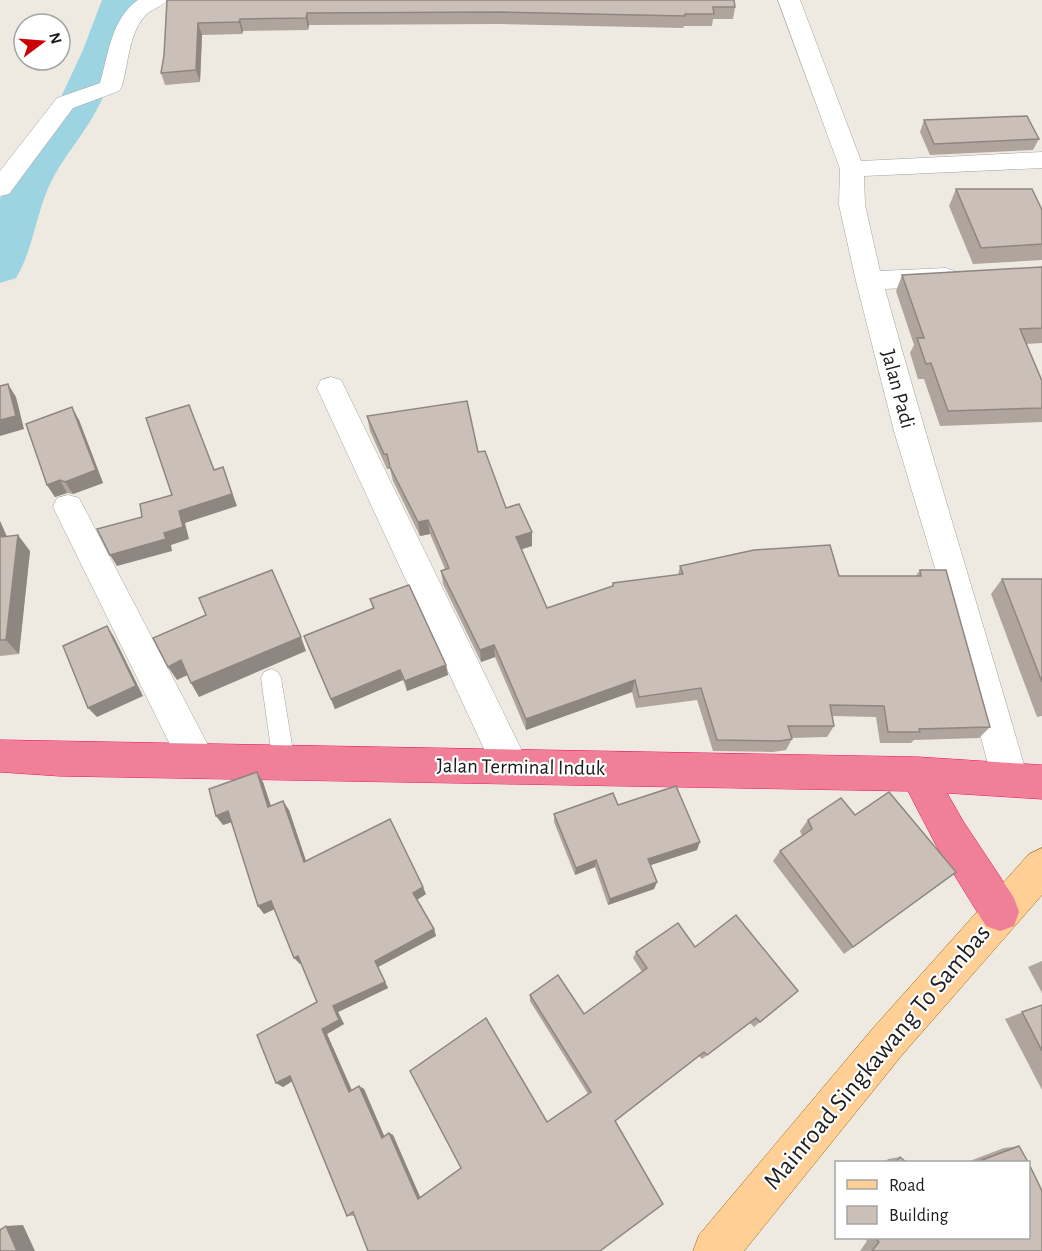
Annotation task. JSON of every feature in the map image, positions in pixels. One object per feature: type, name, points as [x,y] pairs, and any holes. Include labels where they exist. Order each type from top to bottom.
[{"type":"highway","name":"Jalan Terminal Induk","points":[[0,756],[918,774],[1026,780]]},
{"type":"highway","points":[[918,774],[950,834],[1000,912]]},
{"type":"main road","name":"Mainroad Singkawang To Sambas","points":[[715,1251],[888,1041],[1042,867]]},
{"type":"street","points":[[0,188],[61,108],[70,100],[103,93],[111,86],[128,21],[137,8],[156,0]]},
{"type":"street","name":"Jalan Padi","points":[[789,0],[852,169],[852,205],[869,281],[909,431],[960,598],[1026,780]]},
{"type":"street","points":[[852,169],[1042,160]]},
{"type":"street","points":[[869,281],[973,275]]},
{"type":"street","points":[[332,388],[511,767]]},
{"type":"street","points":[[68,507],[197,761]]},
{"type":"lane","points":[[271,678],[284,763]]},
{"type":"building","points":[[167,0],[734,0],[735,7],[713,7],[714,14],[685,14],[685,16],[500,12],[307,13],[306,18],[240,19],[239,22],[198,23],[196,70],[161,73]]},
{"type":"building","points":[[1027,116],[1039,139],[934,144],[924,120]]},
{"type":"building","points":[[956,189],[1032,189],[1042,210],[1042,244],[981,248]]},
{"type":"building","points":[[1042,267],[1042,328],[1020,329],[1042,381],[1042,408],[948,411],[931,363],[926,364],[917,338],[924,338],[902,275]]},
{"type":"building","points":[[8,384],[16,416],[0,420],[0,386]]},
{"type":"building","points":[[467,401],[478,452],[485,451],[506,508],[519,504],[532,532],[516,537],[547,608],[613,586],[613,583],[683,574],[680,566],[754,550],[830,545],[839,576],[921,576],[920,570],[946,570],[990,727],[888,732],[884,706],[830,705],[834,726],[788,726],[792,739],[779,741],[717,740],[701,688],[639,697],[635,680],[526,719],[494,645],[480,650],[441,571],[449,568],[428,520],[418,522],[367,416]]},
{"type":"building","points":[[189,405],[214,470],[223,467],[232,494],[179,511],[183,527],[164,533],[166,539],[110,555],[97,529],[142,517],[140,504],[172,495],[146,418]]},
{"type":"building","points":[[72,407],[96,470],[65,482],[60,480],[47,485],[26,424]]},
{"type":"building","points":[[0,533],[2,537],[18,535],[6,640],[0,640]]},
{"type":"building","points":[[272,570],[301,637],[191,683],[181,660],[168,667],[153,638],[206,615],[199,598]]},
{"type":"building","points":[[1002,579],[1042,579],[1042,682]]},
{"type":"building","points":[[409,585],[446,665],[405,681],[400,670],[331,699],[304,636],[374,608],[370,599]]},
{"type":"building","points":[[107,626],[136,686],[88,708],[63,646]]},
{"type":"building","points":[[257,772],[268,807],[283,801],[304,862],[390,819],[423,887],[413,893],[434,929],[375,961],[385,982],[333,1006],[339,1020],[322,1029],[349,1092],[359,1086],[382,1138],[389,1133],[418,1199],[461,1168],[410,1071],[486,1018],[547,1122],[591,1092],[530,995],[558,975],[584,1014],[647,968],[636,952],[678,923],[695,947],[736,915],[798,991],[760,1022],[756,1018],[707,1055],[704,1052],[615,1121],[663,1204],[600,1251],[368,1251],[353,1212],[347,1216],[290,1076],[276,1083],[257,1035],[317,1002],[298,956],[294,958],[271,901],[258,906],[228,811],[216,816],[209,789]]},
{"type":"building","points":[[676,786],[700,842],[648,859],[657,882],[610,899],[596,860],[576,868],[554,814],[613,793],[618,805]]},
{"type":"building","points":[[889,792],[956,872],[853,947],[780,851],[812,829],[808,820],[841,798],[855,815]]},
{"type":"building","points":[[1042,1005],[1042,1051],[1022,1012]]},
{"type":"building","points":[[1019,1146],[1027,1161],[980,1161]]},
{"type":"building","points":[[1030,1166],[1042,1191],[1042,1251],[872,1251],[879,1242],[876,1239],[1030,1239]]},
{"type":"building","points":[[6,1226],[17,1251],[0,1251],[0,1230]]},
{"type":"waterway","points":[[0,267],[17,211],[29,182],[76,110],[103,50],[121,0]]}]
